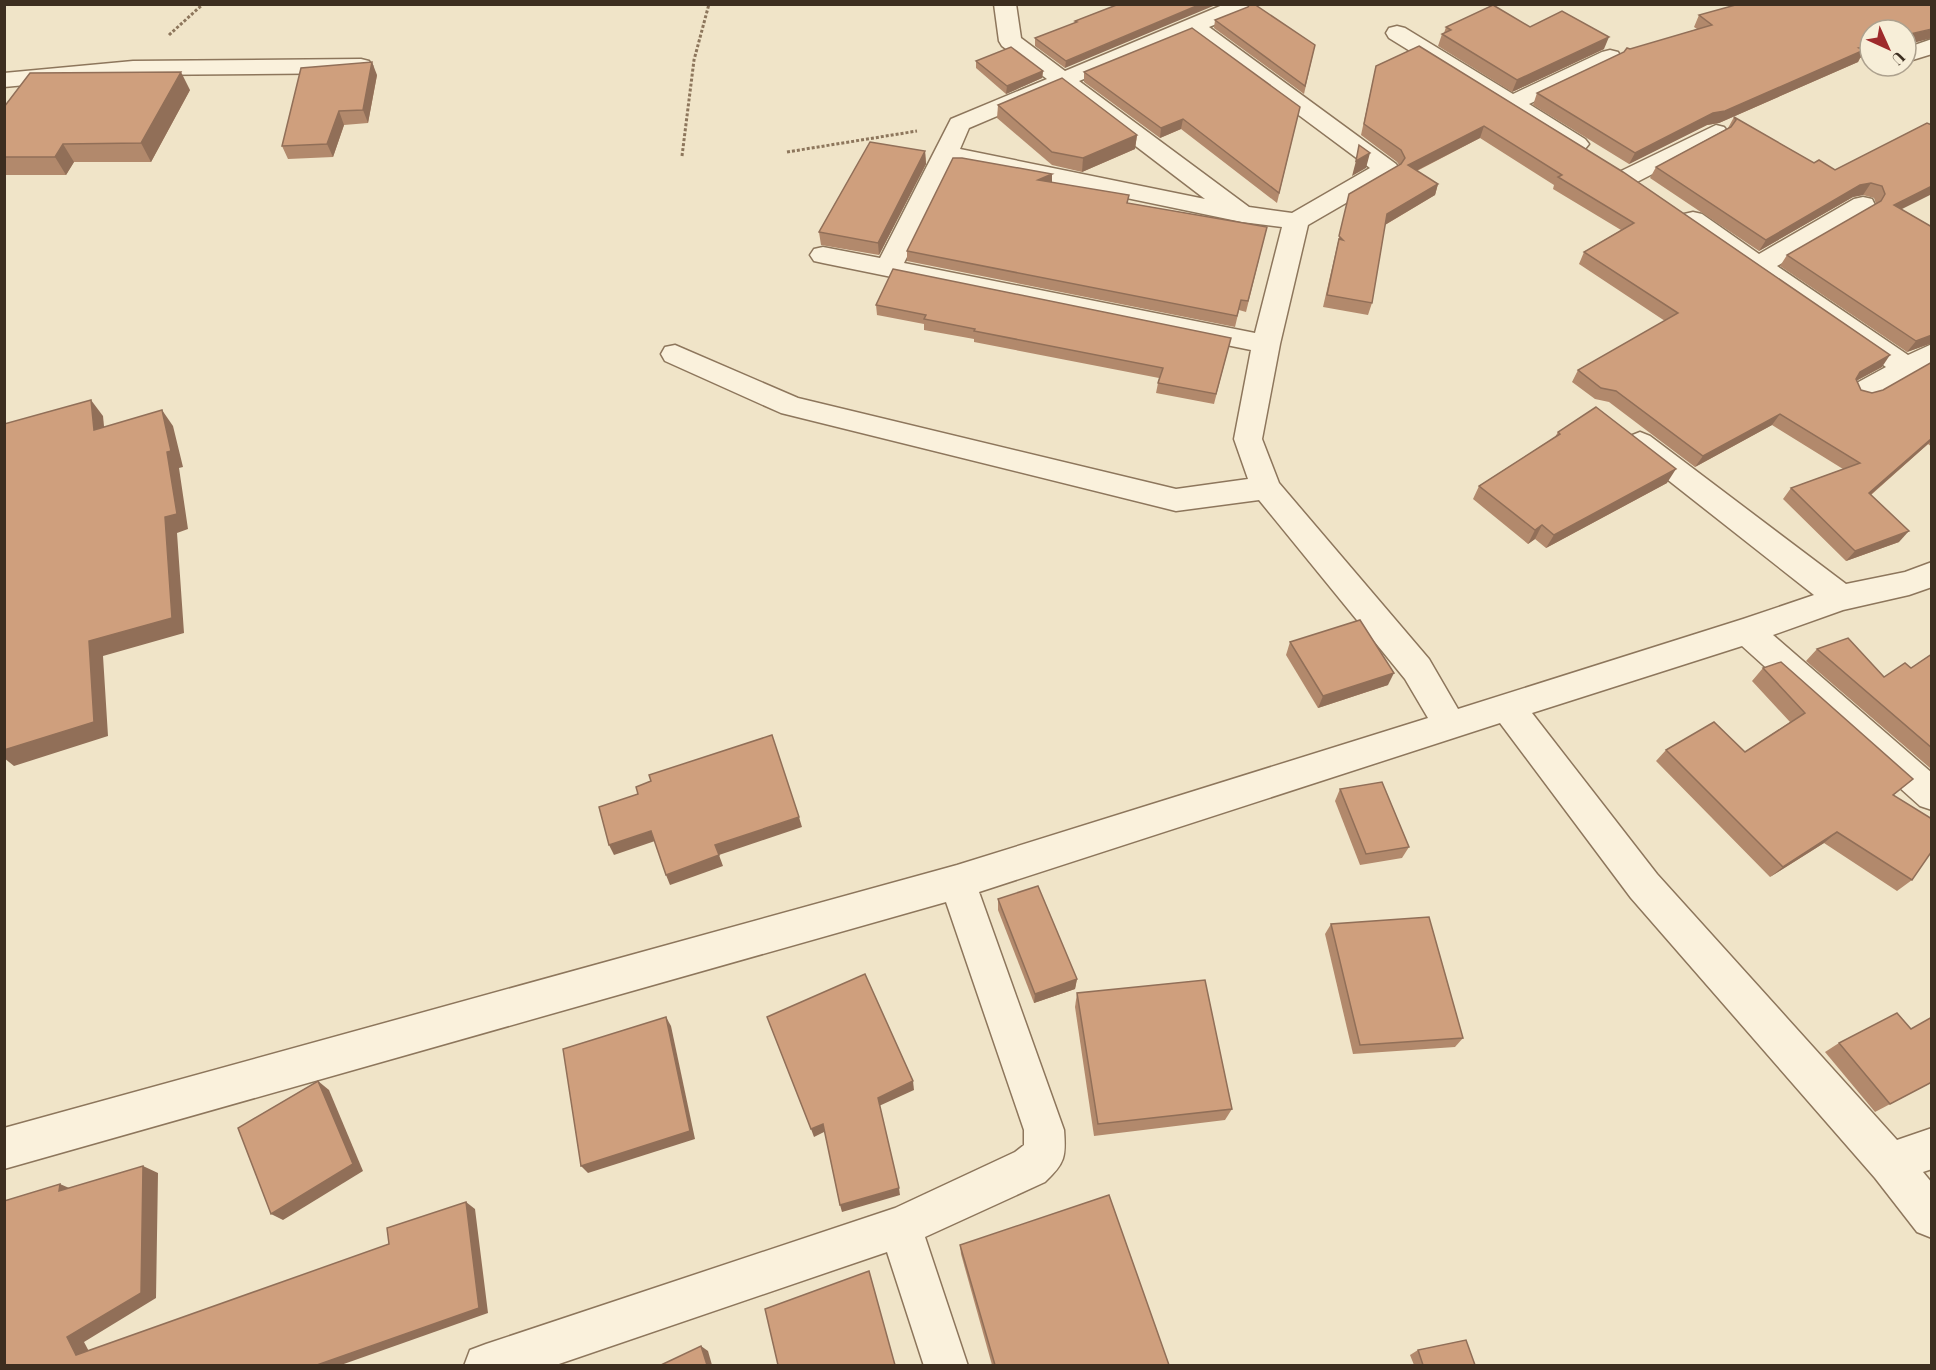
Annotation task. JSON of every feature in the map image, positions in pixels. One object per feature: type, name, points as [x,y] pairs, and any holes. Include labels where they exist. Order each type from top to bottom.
[{"type":"street","points":[[1005,4],[1010,41],[1242,214]]},
{"type":"street","points":[[888,268],[957,127],[981,113],[1238,7]]},
{"type":"street","points":[[946,153],[1242,214],[1296,221],[1387,169],[1193,26]]},
{"type":"street","points":[[1397,33],[1513,103],[1620,172],[1716,132]]},
{"type":"street","points":[[1513,103],[1610,57]]},
{"type":"street","points":[[4,80],[133,68],[361,66]]},
{"type":"street","points":[[1759,265],[1863,205]]},
{"type":"street","points":[[1674,208],[1906,367]]},
{"type":"street","points":[[1296,221],[1266,344],[1248,439],[1266,488],[1417,669],[1477,717],[1644,886],[1890,1163],[1932,1217]]},
{"type":"street","points":[[823,255],[1266,344]]},
{"type":"street","points":[[1863,392],[1932,353]]},
{"type":"street","points":[[675,354],[791,406],[1176,500],[1266,488]]},
{"type":"street","points":[[1617,425],[1841,598]]},
{"type":"street","points":[[4,1149],[957,882],[1747,631],[1841,598],[1909,583],[1932,574]]},
{"type":"street","points":[[1747,631],[1932,795]]},
{"type":"street","points":[[486,1365],[900,1227],[1030,1167],[1045,1154],[1044,1130],[957,882]]},
{"type":"street","points":[[1890,1163],[1932,1148]]},
{"type":"street","points":[[900,1227],[946,1365]]},
{"type":"path","points":[[682,156],[698,46],[709,4]]},
{"type":"path","points":[[787,152],[887,134],[957,127]]},
{"type":"building","points":[[1119,4],[1201,4],[1066,61],[1035,38],[1077,22],[1075,21]]},
{"type":"building","points":[[1254,4],[1315,45],[1305,86],[1215,20],[1248,7]]},
{"type":"building","points":[[1739,4],[1932,4],[1932,29],[1918,32],[1918,18],[1858,18],[1858,53],[1725,111],[1713,113],[1635,153],[1537,93],[1624,52],[1627,48],[1712,25],[1699,15]]},
{"type":"building","points":[[1493,5],[1530,27],[1562,11],[1609,37],[1517,80],[1442,34],[1451,30],[1446,27]]},
{"type":"building","points":[[1192,28],[1300,107],[1279,193],[1183,119],[1161,128],[1084,72]]},
{"type":"building","points":[[1419,46],[1623,172],[1890,355],[1860,372],[1856,379],[1861,390],[1872,393],[1883,390],[1932,362],[1932,438],[1869,493],[1909,531],[1855,551],[1791,488],[1860,463],[1780,414],[1703,456],[1616,391],[1601,388],[1578,370],[1678,313],[1584,252],[1634,223],[1558,177],[1562,175],[1484,126],[1408,165],[1438,184],[1387,214],[1372,303],[1327,295],[1339,239],[1343,240],[1339,236],[1349,194],[1401,164],[1405,158],[1401,150],[1364,124],[1376,66]]},
{"type":"building","points":[[1011,47],[1043,71],[1007,86],[976,61]]},
{"type":"building","points":[[372,62],[363,110],[339,111],[327,144],[282,146],[301,68]]},
{"type":"building","points":[[181,72],[141,143],[63,144],[55,157],[4,157],[4,107],[30,73]]},
{"type":"building","points":[[1062,78],[1137,135],[1083,158],[1052,152],[998,105]]},
{"type":"building","points":[[1734,117],[1814,163],[1819,160],[1835,170],[1927,123],[1932,125],[1932,186],[1894,205],[1932,227],[1932,335],[1916,341],[1787,255],[1881,201],[1885,194],[1882,186],[1871,183],[1860,185],[1766,240],[1656,167],[1731,127],[1736,120]]},
{"type":"building","points":[[870,142],[925,151],[878,243],[819,232]]},
{"type":"building","points":[[1359,145],[1370,153],[1356,161]]},
{"type":"building","points":[[953,158],[1052,174],[1038,180],[1129,195],[1127,203],[1267,227],[1248,301],[1241,300],[1237,316],[907,251]]},
{"type":"building","points":[[893,269],[1231,338],[1216,394],[1158,383],[1163,368],[974,331],[975,329],[924,319],[926,315],[876,305]]},
{"type":"building","points":[[91,400],[94,430],[162,410],[171,451],[167,452],[177,514],[165,517],[172,618],[89,641],[94,722],[4,750],[4,424]]},
{"type":"building","points":[[1596,407],[1676,469],[1554,535],[1542,525],[1535,530],[1479,486],[1560,434],[1558,432]]},
{"type":"building","points":[[1360,620],[1394,673],[1323,696],[1290,642]]},
{"type":"building","points":[[1848,638],[1884,677],[1905,663],[1911,668],[1932,654],[1932,748],[1817,649]]},
{"type":"building","points":[[1781,662],[1913,779],[1893,795],[1932,819],[1932,851],[1912,880],[1837,832],[1783,867],[1666,750],[1714,722],[1745,752],[1805,713],[1763,668]]},
{"type":"building","points":[[772,735],[799,817],[715,845],[719,855],[666,875],[651,831],[609,845],[599,807],[638,794],[636,787],[651,781],[649,775]]},
{"type":"building","points":[[1382,782],[1409,847],[1366,854],[1340,789]]},
{"type":"building","points":[[1038,886],[1077,979],[1035,994],[998,899]]},
{"type":"building","points":[[1429,917],[1463,1038],[1360,1045],[1331,924]]},
{"type":"building","points":[[865,974],[913,1081],[878,1098],[899,1188],[840,1205],[823,1124],[811,1129],[767,1017]]},
{"type":"building","points":[[1205,980],[1232,1109],[1098,1124],[1077,993]]},
{"type":"building","points":[[1897,1013],[1911,1029],[1932,1017],[1932,1082],[1890,1104],[1839,1043]]},
{"type":"building","points":[[666,1017],[690,1131],[581,1166],[563,1049]]},
{"type":"building","points":[[318,1081],[353,1164],[271,1214],[238,1128]]},
{"type":"building","points":[[143,1166],[141,1293],[67,1337],[76,1355],[389,1244],[387,1228],[466,1202],[479,1308],[317,1365],[4,1365],[4,1201],[60,1184],[59,1191]]},
{"type":"building","points":[[1109,1195],[1169,1365],[995,1365],[960,1245]]},
{"type":"building","points":[[869,1271],[895,1365],[778,1365],[765,1309]]},
{"type":"building","points":[[1466,1340],[1475,1365],[1423,1365],[1418,1350]]},
{"type":"building","points":[[701,1346],[707,1365],[661,1365]]}]
